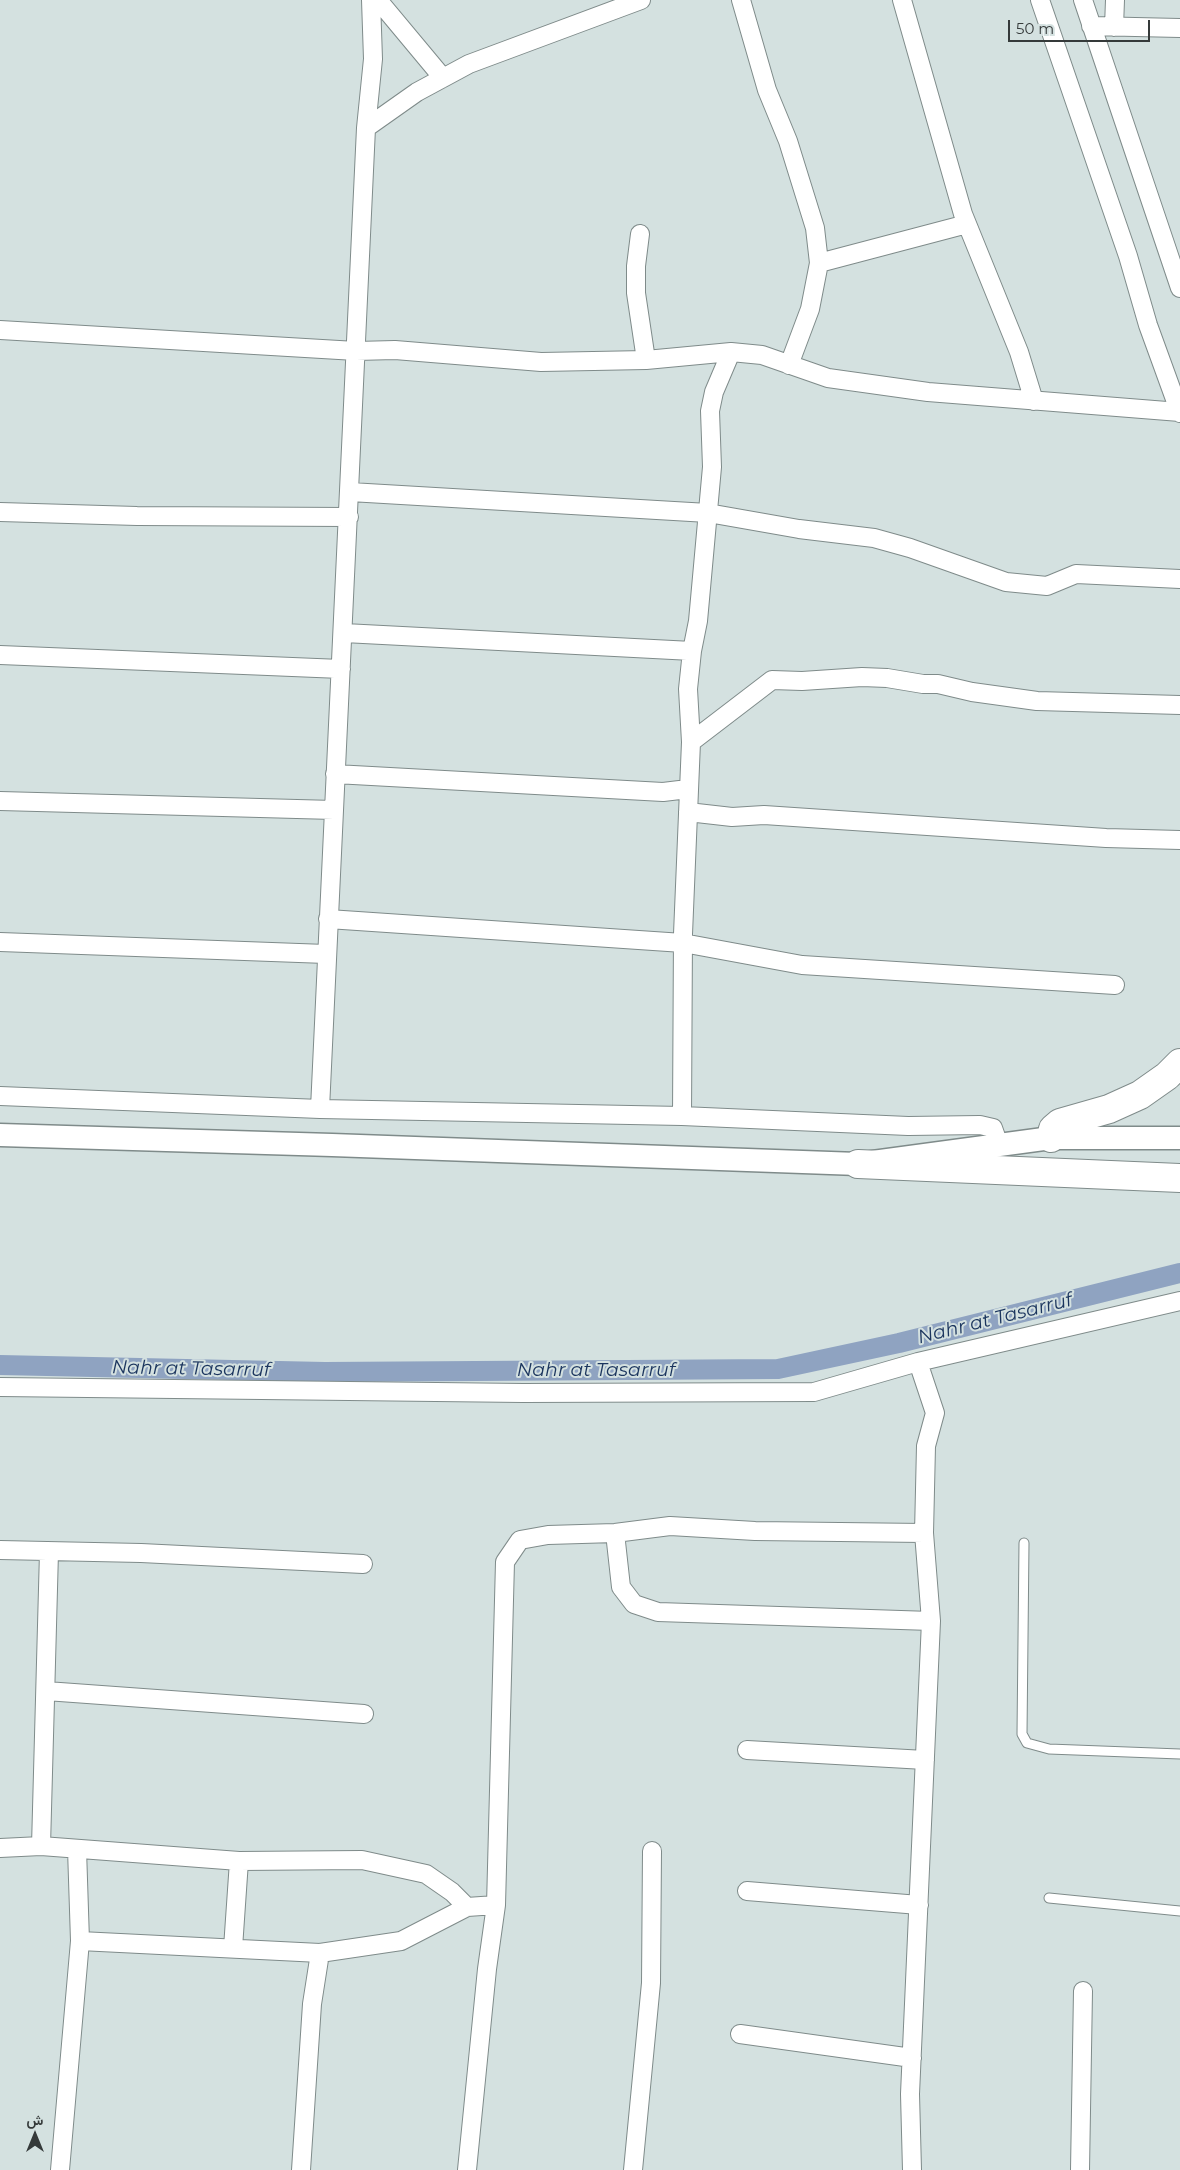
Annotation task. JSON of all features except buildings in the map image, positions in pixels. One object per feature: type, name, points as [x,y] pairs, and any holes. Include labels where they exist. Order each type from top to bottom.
[{"type":"highway","points":[[1051,1138],[1053,1129],[1060,1123],[1109,1109],[1140,1094],[1167,1076],[1180,1063]]},
{"type":"highway","points":[[858,1164],[1180,1178]]},
{"type":"street","points":[[320,1109],[335,774],[344,633],[366,128],[374,59],[371,0]]},
{"type":"street","points":[[378,0],[443,78]]},
{"type":"street","points":[[366,128],[417,92],[469,64],[642,0]]},
{"type":"street","points":[[741,0],[767,90],[788,141],[815,228],[819,263],[810,309],[789,365]]},
{"type":"street","points":[[902,0],[935,121],[967,224],[1019,352],[1034,401]]},
{"type":"street","points":[[0,330],[356,351],[395,350],[541,362],[646,360],[731,352],[762,356],[828,378],[928,392],[1180,412],[1148,325],[1128,256],[1040,0]]},
{"type":"street","points":[[1083,0],[1180,288]]},
{"type":"street","points":[[1114,26],[1115,0]]},
{"type":"street","points":[[1091,26],[1180,28]]},
{"type":"street","points":[[819,263],[967,224]]},
{"type":"street","points":[[640,234],[636,266],[636,293],[646,360]]},
{"type":"street","points":[[682,1116],[683,943],[691,742],[688,689],[692,651],[698,621],[712,467],[710,411],[714,392],[731,352]]},
{"type":"street","points":[[350,492],[708,513],[799,529],[874,538],[910,548],[1006,582],[1047,586],[1076,574],[1180,579]]},
{"type":"street","points":[[0,512],[137,516],[349,517]]},
{"type":"street","points":[[344,633],[692,651]]},
{"type":"street","points":[[0,655],[341,669]]},
{"type":"street","points":[[691,742],[772,680],[802,681],[862,677],[887,678],[924,684],[938,684],[972,692],[1037,701],[1180,705]]},
{"type":"street","points":[[335,774],[663,792],[688,789]]},
{"type":"street","points":[[0,801],[334,810]]},
{"type":"street","points":[[688,812],[732,817],[764,815],[1106,838],[1180,840]]},
{"type":"street","points":[[328,919],[683,943],[802,965],[1115,985]]},
{"type":"street","points":[[0,942],[326,954]]},
{"type":"street","points":[[0,1096],[320,1109],[682,1116],[908,1126],[980,1125],[993,1128],[999,1144]]},
{"type":"street","points":[[0,1135],[332,1144],[858,1164],[1051,1138],[1180,1138]]},
{"type":"street","points":[[0,1387],[522,1393],[814,1392],[918,1362],[1180,1301]]},
{"type":"street","points":[[912,2170],[910,2094],[931,1621],[924,1533],[926,1446],[935,1413],[918,1362]]},
{"type":"street","points":[[467,2170],[487,1969],[496,1905],[505,1562],[520,1540],[548,1535],[615,1533],[670,1526],[755,1531],[924,1533]]},
{"type":"street","points":[[615,1533],[621,1587],[634,1604],[658,1612],[931,1621]]},
{"type":"street","points":[[0,1550],[141,1553],[363,1564]]},
{"type":"street","points":[[41,1846],[49,1552]]},
{"type":"street","points":[[46,1691],[364,1714]]},
{"type":"street","points":[[747,1750],[925,1760]]},
{"type":"street","points":[[0,1848],[41,1846],[239,1860],[362,1860],[426,1874],[452,1892],[467,1907]]},
{"type":"street","points":[[60,2170],[80,1940],[78,1849]]},
{"type":"street","points":[[633,2170],[651,1983],[652,1851]]},
{"type":"street","points":[[233,1948],[239,1860]]},
{"type":"street","points":[[747,1891],[919,1905]]},
{"type":"street","points":[[80,1940],[320,1953],[401,1940],[467,1907],[496,1905]]},
{"type":"street","points":[[301,2170],[312,2004],[320,1953]]},
{"type":"street","points":[[1080,2170],[1083,1991]]},
{"type":"street","points":[[740,2034],[912,2058]]},
{"type":"lane","points":[[1024,1543],[1022,1734],[1027,1743],[1049,1749],[1180,1754]]},
{"type":"lane","points":[[1049,1898],[1180,1911]]},
{"type":"waterway","name":"Nahr at Tasarruf","points":[[0,1365],[325,1372],[778,1369],[899,1343],[1180,1273]]}]
